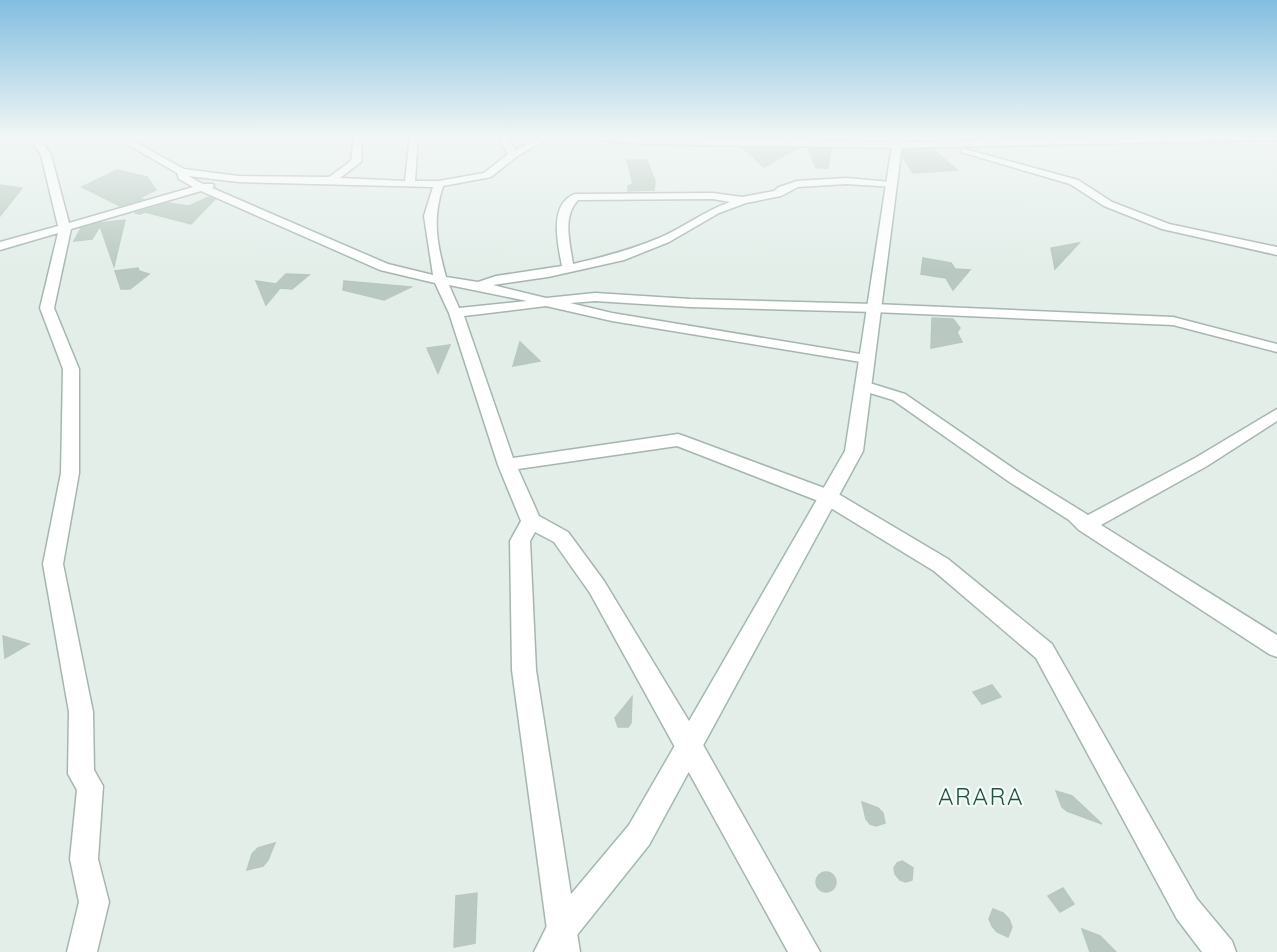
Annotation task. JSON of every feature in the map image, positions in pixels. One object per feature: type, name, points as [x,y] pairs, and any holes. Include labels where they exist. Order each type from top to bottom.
[{"type":"street","points":[[53,180],[65,229],[46,308],[71,369],[70,473],[53,564],[81,712],[81,774],[90,786],[84,859],[94,902],[82,952]]},
{"type":"street","points":[[189,180],[329,245],[384,267],[549,301],[612,317],[867,359]]},
{"type":"street","points":[[0,246],[233,180]]},
{"type":"street","points":[[335,180],[366,184],[439,184],[456,180]]},
{"type":"street","points":[[559,944],[639,835],[854,451],[891,180]]},
{"type":"street","points":[[1069,180],[1108,204],[1166,227],[1277,251]]},
{"type":"street","points":[[480,286],[496,280],[548,273],[620,257],[665,240],[715,211],[743,200],[777,194],[797,184],[846,181],[891,185]]},
{"type":"street","points":[[439,184],[429,215],[440,280],[451,308],[456,313],[507,465],[531,521],[561,537],[597,586],[690,745],[805,952]]},
{"type":"street","points":[[568,268],[562,216],[570,201],[575,197],[713,196],[743,200]]},
{"type":"street","points":[[456,313],[483,308],[595,297],[690,303],[874,308],[1173,321],[1277,348]]},
{"type":"street","points":[[863,386],[899,397],[1014,477],[1076,515],[1086,525],[1277,647]]},
{"type":"street","points":[[1086,525],[1201,462],[1277,414]]},
{"type":"street","points":[[507,465],[678,440],[828,497],[941,565],[1044,651],[1187,909],[1221,952]]},
{"type":"street","points":[[531,521],[520,541],[524,670],[559,944]]},
{"type":"building","points":[[96,180],[149,180],[156,190],[139,198],[143,199],[120,206],[82,187]]},
{"type":"building","points":[[632,180],[655,181],[654,190],[628,191],[628,186],[633,184]]},
{"type":"building","points":[[0,185],[22,188],[0,216]]},
{"type":"building","points":[[209,197],[215,199],[191,224],[145,212],[135,213],[168,203],[189,206]]},
{"type":"building","points":[[125,220],[114,266],[100,226],[92,239],[74,241],[81,228]]},
{"type":"building","points":[[1079,243],[1055,269],[1051,248]]},
{"type":"building","points":[[923,258],[951,263],[955,269],[970,270],[953,290],[946,278],[921,274]]},
{"type":"building","points":[[138,268],[139,271],[149,274],[130,289],[121,289],[115,271]]},
{"type":"building","points":[[286,274],[309,275],[292,289],[280,288],[266,305],[256,281],[276,284]]},
{"type":"building","points":[[344,281],[411,287],[384,300],[343,290]]},
{"type":"building","points":[[932,318],[953,319],[960,328],[957,332],[962,342],[931,348]]},
{"type":"building","points":[[520,342],[540,361],[513,366]]},
{"type":"building","points":[[450,345],[438,373],[427,348]]},
{"type":"building","points":[[3,636],[29,644],[5,658]]},
{"type":"building","points":[[992,685],[1001,697],[982,704],[973,692]]},
{"type":"building","points":[[632,697],[631,723],[628,727],[618,727],[615,718]]},
{"type":"building","points":[[1056,791],[1072,796],[1102,824],[1067,811],[1062,807]]},
{"type":"building","points":[[862,802],[878,808],[883,813],[885,823],[876,826],[870,824],[866,819]]},
{"type":"building","points":[[275,843],[263,866],[247,870],[252,854],[258,848]]},
{"type":"building","points":[[902,861],[913,868],[912,880],[906,882],[900,880],[895,874],[894,868]]},
{"type":"building","points":[[826,872],[833,875],[836,882],[833,889],[826,892],[819,889],[816,882],[819,875]]},
{"type":"building","points":[[1063,888],[1074,904],[1060,912],[1048,896]]},
{"type":"building","points":[[477,893],[475,943],[454,947],[456,896]]},
{"type":"building","points":[[993,909],[1003,913],[1009,919],[1012,927],[1008,937],[997,932],[992,926],[989,919]]},
{"type":"building","points":[[1082,929],[1100,936],[1116,952],[1090,952]]},
{"type":"district","name":"ARARA","points":[[981,797]]}]
